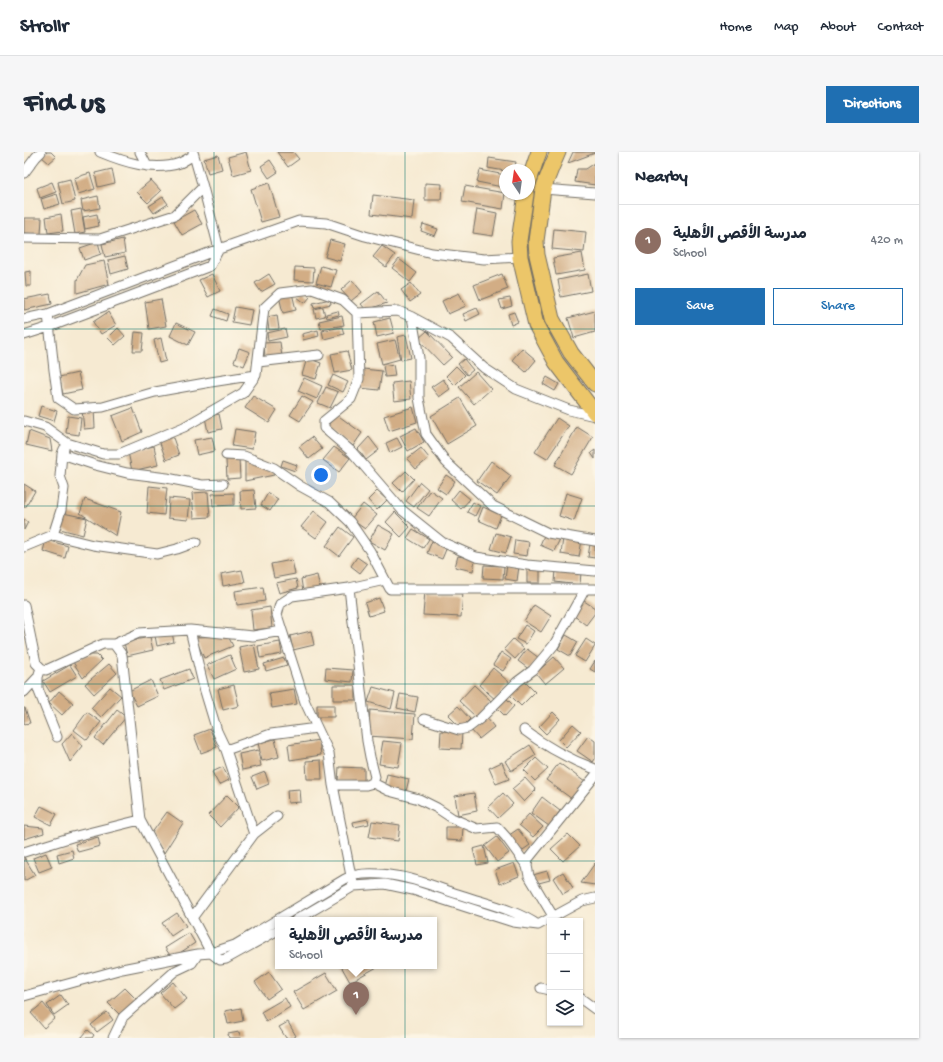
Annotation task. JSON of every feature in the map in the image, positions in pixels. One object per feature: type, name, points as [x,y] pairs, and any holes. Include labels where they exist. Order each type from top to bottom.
[{"type":"highway","points":[[535,164],[539,152]]},
{"type":"highway","points":[[558,152],[543,189],[536,241],[537,255],[552,319],[571,353],[595,384]]},
{"type":"highway","points":[[525,200],[519,241],[520,257],[536,325],[556,362],[593,406]]},
{"type":"street","points":[[24,173],[41,152]]},
{"type":"street","points":[[24,335],[210,266],[219,249],[193,154],[180,163],[162,166],[147,166],[111,157],[100,152]]},
{"type":"street","points":[[140,152],[147,166]]},
{"type":"street","points":[[24,238],[100,239],[175,215],[203,187]]},
{"type":"street","points":[[543,189],[595,193]]},
{"type":"street","points":[[24,319],[48,314],[219,249],[299,221],[326,223],[365,236],[432,253],[484,259],[520,257]]},
{"type":"street","points":[[24,421],[45,427],[67,442],[103,454],[119,454],[184,426],[243,393],[256,375],[264,308],[280,293],[312,289],[343,300],[357,313],[359,379],[351,399],[324,421],[324,428],[352,452],[402,510],[442,542],[476,557],[595,571]]},
{"type":"street","points":[[357,313],[398,311],[451,338],[484,368],[516,389],[569,410],[593,406]]},
{"type":"street","points":[[48,314],[58,398],[74,409],[103,407],[155,392],[256,375]]},
{"type":"street","points":[[412,317],[418,358],[419,398],[426,434],[446,462],[493,506],[548,533],[595,541]]},
{"type":"street","points":[[258,362],[318,355]]},
{"type":"street","points":[[53,535],[61,510],[64,488],[60,476],[62,454],[67,442]]},
{"type":"street","points":[[62,454],[95,465],[127,473],[166,478],[202,485],[223,484]]},
{"type":"street","points":[[226,455],[244,456],[274,468],[300,486],[329,502],[350,522],[370,551],[390,589],[595,589]]},
{"type":"street","points":[[24,548],[53,535],[93,545],[157,554],[196,542]]},
{"type":"street","points":[[354,886],[333,785],[329,753],[305,702],[277,615],[280,604],[292,596],[349,588],[385,580]]},
{"type":"street","points":[[349,588],[367,741],[375,777],[373,783]]},
{"type":"street","points":[[424,720],[459,730],[468,728],[481,718],[517,682],[533,670],[554,645],[585,589]]},
{"type":"street","points":[[24,605],[36,663],[40,673],[38,689],[57,737]]},
{"type":"street","points":[[24,692],[40,673],[103,644],[114,644],[139,633],[190,630],[253,636],[282,631]]},
{"type":"street","points":[[190,630],[204,688],[217,731],[226,750],[254,834]]},
{"type":"street","points":[[114,644],[122,655],[140,820],[211,953],[220,960],[226,959],[275,932]]},
{"type":"street","points":[[226,750],[271,734],[317,728]]},
{"type":"street","points":[[524,730],[538,741],[570,760],[595,769]]},
{"type":"street","points":[[527,866],[528,860],[595,776]]},
{"type":"street","points":[[333,785],[366,785],[373,783],[438,808],[452,818],[477,829],[497,827],[527,866],[530,876],[553,916]]},
{"type":"street","points":[[192,918],[254,834],[277,816]]},
{"type":"street","points":[[24,852],[72,837],[140,820]]},
{"type":"street","points":[[283,917],[351,876],[383,875],[402,877],[496,906],[526,918],[538,925]]},
{"type":"street","points":[[301,917],[354,886],[385,884],[413,890],[513,922],[538,925],[582,900],[595,898]]},
{"type":"street","points":[[24,996],[122,969],[198,954],[211,953],[235,945],[275,922]]},
{"type":"street","points":[[113,1038],[123,1017],[175,971],[192,963],[198,954]]},
{"type":"street","points":[[583,1000],[595,1009]]},
{"type":"building","points":[[47,152],[51,152],[56,157],[49,163],[42,157]]},
{"type":"building","points":[[246,152],[251,170],[233,175],[228,157]]},
{"type":"building","points":[[277,152],[293,152],[299,159],[288,167]]},
{"type":"building","points":[[573,152],[595,152],[595,153],[568,163]]},
{"type":"building","points":[[218,155],[222,169],[208,173],[204,159]]},
{"type":"building","points":[[489,158],[516,162],[516,164],[499,164],[499,170],[488,168]]},
{"type":"building","points":[[270,160],[278,172],[269,178],[261,166]]},
{"type":"building","points":[[595,163],[595,185],[575,182],[577,169],[586,169]]},
{"type":"building","points":[[112,169],[115,183],[98,187],[95,173]]},
{"type":"building","points":[[480,170],[499,174],[499,186],[477,182]]},
{"type":"building","points":[[90,173],[95,189],[78,194],[74,178]]},
{"type":"building","points":[[70,179],[75,201],[63,204],[58,182]]},
{"type":"building","points":[[151,180],[161,191],[148,203],[137,192]]},
{"type":"building","points":[[52,182],[56,192],[40,198],[37,188]]},
{"type":"building","points":[[269,183],[279,217],[261,222],[251,189]]},
{"type":"building","points":[[425,183],[442,184],[441,200],[425,200]]},
{"type":"building","points":[[465,186],[499,192],[499,200],[504,200],[503,209],[462,202]]},
{"type":"building","points":[[57,194],[60,204],[44,209],[41,199]]},
{"type":"building","points":[[373,195],[414,200],[412,219],[371,214]]},
{"type":"building","points":[[98,196],[100,208],[83,211],[81,200]]},
{"type":"building","points":[[163,197],[168,204],[154,213],[149,206]]},
{"type":"building","points":[[81,209],[85,232],[75,234],[71,211]]},
{"type":"building","points":[[477,209],[497,213],[493,236],[473,233]]},
{"type":"building","points":[[194,210],[202,224],[182,235],[174,221]]},
{"type":"building","points":[[61,214],[63,231],[48,233],[46,217]]},
{"type":"building","points":[[97,214],[99,226],[85,229],[83,217]]},
{"type":"building","points":[[24,218],[42,218],[41,234],[24,233]]},
{"type":"building","points":[[423,224],[438,229],[435,236],[421,231]]},
{"type":"building","points":[[554,229],[586,232],[584,252],[552,249]]},
{"type":"building","points":[[123,239],[125,253],[105,257],[102,244]]},
{"type":"building","points":[[330,240],[345,244],[340,261],[325,257]]},
{"type":"building","points":[[98,242],[101,254],[84,260],[80,248]]},
{"type":"building","points":[[382,246],[395,255],[386,267],[373,257]]},
{"type":"building","points":[[582,253],[585,270],[556,275],[553,258]]},
{"type":"building","points":[[125,256],[128,269],[111,274],[108,260]]},
{"type":"building","points":[[399,259],[417,273],[410,282],[392,268]]},
{"type":"building","points":[[104,261],[109,284],[77,293],[77,280],[85,265]]},
{"type":"building","points":[[321,266],[336,270],[331,287],[316,283]]},
{"type":"building","points":[[295,267],[314,268],[313,281],[294,280]]},
{"type":"building","points":[[31,271],[31,286],[26,286],[25,272]]},
{"type":"building","points":[[212,274],[220,291],[208,297],[199,280]]},
{"type":"building","points":[[269,274],[275,284],[261,292],[255,283]]},
{"type":"building","points":[[502,274],[508,289],[480,300],[474,285]]},
{"type":"building","points":[[588,274],[591,291],[561,297],[558,280]]},
{"type":"building","points":[[352,280],[362,292],[351,301],[341,290]]},
{"type":"building","points":[[411,283],[420,295],[410,302],[401,290]]},
{"type":"building","points":[[303,291],[310,297],[305,303],[297,297]]},
{"type":"building","points":[[378,291],[387,303],[366,310],[361,304]]},
{"type":"building","points":[[292,293],[296,310],[283,313],[279,296]]},
{"type":"building","points":[[459,293],[466,306],[448,314],[442,301]]},
{"type":"building","points":[[50,294],[52,304],[24,310],[24,299]]},
{"type":"building","points":[[510,298],[512,306],[502,309],[499,300]]},
{"type":"building","points":[[161,299],[166,326],[149,329],[145,302]]},
{"type":"building","points":[[330,299],[331,304],[314,308],[313,303]]},
{"type":"building","points":[[235,307],[252,310],[249,325],[232,322]]},
{"type":"building","points":[[323,307],[325,316],[316,318],[314,309]]},
{"type":"building","points":[[477,308],[480,314],[466,321],[463,314]]},
{"type":"building","points":[[215,309],[228,314],[226,321],[212,316]]},
{"type":"building","points":[[338,311],[339,315],[327,318],[326,314]]},
{"type":"building","points":[[595,311],[595,332],[574,338],[568,318]]},
{"type":"building","points":[[108,312],[116,325],[101,334],[93,322]]},
{"type":"building","points":[[514,312],[518,322],[511,325],[508,314]]},
{"type":"building","points":[[277,315],[279,329],[269,330],[267,317]]},
{"type":"building","points":[[342,316],[344,325],[321,329],[319,321]]},
{"type":"building","points":[[390,318],[394,333],[377,337],[374,322]]},
{"type":"building","points":[[176,323],[195,332],[188,345],[170,336]]},
{"type":"building","points":[[342,327],[344,334],[324,339],[322,331]]},
{"type":"building","points":[[118,328],[125,336],[115,345],[108,338]]},
{"type":"building","points":[[285,329],[287,337],[268,341],[267,333]]},
{"type":"building","points":[[318,330],[319,336],[303,340],[302,334]]},
{"type":"building","points":[[427,331],[452,357],[443,365],[418,339]]},
{"type":"building","points":[[135,332],[144,333],[142,351],[133,351]]},
{"type":"building","points":[[406,335],[411,358],[401,360],[397,337]]},
{"type":"building","points":[[161,338],[166,361],[159,363],[154,340]]},
{"type":"building","points":[[395,340],[400,359],[382,364],[377,344]]},
{"type":"building","points":[[280,342],[282,357],[265,358],[264,343]]},
{"type":"building","points":[[239,348],[250,352],[244,366],[234,362]]},
{"type":"building","points":[[522,348],[536,360],[526,372],[512,360]]},
{"type":"building","points":[[347,351],[352,370],[335,373],[331,354]]},
{"type":"building","points":[[307,358],[321,363],[316,379],[302,375]]},
{"type":"building","points":[[464,359],[473,370],[467,375],[458,364]]},
{"type":"building","points":[[393,364],[395,376],[385,377],[383,366]]},
{"type":"building","points":[[456,366],[465,375],[455,385],[446,376]]},
{"type":"building","points":[[363,369],[382,371],[379,390],[360,388]]},
{"type":"building","points":[[476,372],[491,389],[474,404],[459,387]]},
{"type":"building","points":[[78,373],[82,390],[63,394],[59,377]]},
{"type":"building","points":[[333,375],[348,382],[343,392],[328,385]]},
{"type":"building","points":[[547,377],[559,384],[555,391],[543,384]]},
{"type":"building","points":[[304,378],[322,386],[317,399],[298,391]]},
{"type":"building","points":[[443,379],[450,389],[439,397],[431,387]]},
{"type":"building","points":[[409,381],[411,399],[394,401],[392,383]]},
{"type":"building","points":[[326,387],[338,392],[330,408],[318,403]]},
{"type":"building","points":[[253,396],[277,410],[269,423],[245,408]]},
{"type":"building","points":[[302,396],[313,402],[300,421],[290,415]]},
{"type":"building","points":[[460,398],[477,426],[447,444],[431,416]]},
{"type":"building","points":[[41,406],[57,411],[54,421],[38,416]]},
{"type":"building","points":[[413,407],[417,422],[389,431],[384,416]]},
{"type":"building","points":[[133,408],[142,432],[122,441],[112,416]]},
{"type":"building","points":[[94,409],[95,428],[84,429],[82,410]]},
{"type":"building","points":[[219,414],[222,429],[208,432],[205,417]]},
{"type":"building","points":[[336,414],[362,433],[353,446],[327,427]]},
{"type":"building","points":[[68,416],[81,418],[79,435],[66,433]]},
{"type":"building","points":[[557,418],[569,426],[547,459],[535,452]]},
{"type":"building","points":[[577,427],[593,437],[571,474],[555,465]]},
{"type":"building","points":[[416,428],[424,442],[408,451],[400,436]]},
{"type":"building","points":[[235,429],[255,432],[252,449],[232,446]]},
{"type":"building","points":[[29,431],[50,439],[52,451],[26,445]]},
{"type":"building","points":[[172,435],[179,455],[166,460],[159,440]]},
{"type":"building","points":[[212,437],[215,451],[197,455],[194,440]]},
{"type":"building","points":[[312,437],[322,449],[309,459],[299,447]]},
{"type":"building","points":[[369,437],[379,450],[366,460],[358,449]]},
{"type":"building","points":[[397,438],[402,447],[390,453],[386,443]]},
{"type":"building","points":[[154,446],[158,465],[132,471],[128,452]]},
{"type":"building","points":[[334,447],[350,458],[339,472],[323,460]]},
{"type":"building","points":[[421,448],[429,458],[416,469],[407,459]]},
{"type":"building","points":[[595,450],[595,459],[591,453]]},
{"type":"building","points":[[239,459],[240,478],[227,479],[226,460]]},
{"type":"building","points":[[283,460],[297,465],[295,471],[281,466]]},
{"type":"building","points":[[245,461],[274,471],[274,475],[245,481]]},
{"type":"building","points":[[491,461],[511,476],[497,495],[477,481]]},
{"type":"building","points":[[406,471],[414,479],[402,492],[393,483]]},
{"type":"building","points":[[446,475],[455,481],[446,494],[437,488]]},
{"type":"building","points":[[420,482],[428,489],[414,507],[406,501]]},
{"type":"building","points":[[24,484],[35,491],[25,508],[24,507]]},
{"type":"building","points":[[149,486],[167,488],[164,515],[147,513]]},
{"type":"building","points":[[254,490],[256,508],[241,509],[240,491]]},
{"type":"building","points":[[430,490],[442,498],[429,516],[417,508]]},
{"type":"building","points":[[459,490],[470,499],[461,509],[451,500]]},
{"type":"building","points":[[377,491],[387,500],[377,510],[368,500]]},
{"type":"building","points":[[208,492],[210,517],[194,518],[192,493]]},
{"type":"building","points":[[234,493],[234,505],[213,506],[212,494]]},
{"type":"building","points":[[268,493],[278,499],[270,511],[261,505]]},
{"type":"building","points":[[566,493],[582,498],[574,521],[559,516]]},
{"type":"building","points":[[169,498],[190,500],[188,520],[168,518]]},
{"type":"building","points":[[85,499],[121,512],[116,536],[80,513]]},
{"type":"building","points":[[473,502],[480,506],[475,516],[467,512]]},
{"type":"building","points":[[363,504],[377,515],[365,529],[351,519]]},
{"type":"building","points":[[483,507],[501,515],[496,528],[478,520]]},
{"type":"building","points":[[314,511],[328,522],[316,538],[301,527]]},
{"type":"building","points":[[395,512],[410,527],[401,537],[386,522]]},
{"type":"building","points":[[63,513],[87,518],[83,535],[60,529]]},
{"type":"building","points":[[24,519],[28,522],[24,530]]},
{"type":"building","points":[[378,525],[394,534],[385,550],[369,541]]},
{"type":"building","points":[[340,527],[353,537],[339,556],[326,546]]},
{"type":"building","points":[[413,529],[429,539],[423,548],[407,538]]},
{"type":"building","points":[[496,533],[511,537],[506,553],[491,549]]},
{"type":"building","points":[[545,533],[560,539],[554,551],[540,545]]},
{"type":"building","points":[[563,538],[582,540],[579,557],[561,554]]},
{"type":"building","points":[[46,540],[68,546],[65,558],[43,551]]},
{"type":"building","points":[[515,540],[529,542],[527,556],[513,554]]},
{"type":"building","points":[[432,541],[447,547],[442,559],[427,553]]},
{"type":"building","points":[[590,544],[595,545],[595,558],[588,557]]},
{"type":"building","points":[[458,556],[475,559],[473,571],[455,567]]},
{"type":"building","points":[[357,557],[367,564],[360,573],[351,566]]},
{"type":"building","points":[[292,560],[295,574],[274,578],[271,564]]},
{"type":"building","points":[[507,564],[519,566],[517,581],[505,579]]},
{"type":"building","points":[[484,565],[504,566],[503,579],[483,578]]},
{"type":"building","points":[[527,568],[540,568],[540,583],[527,583]]},
{"type":"building","points":[[242,570],[245,582],[223,586],[221,574]]},
{"type":"building","points":[[556,570],[581,572],[580,585],[555,582]]},
{"type":"building","points":[[317,575],[320,588],[303,592],[301,579]]},
{"type":"building","points":[[296,579],[298,588],[279,593],[276,583]]},
{"type":"building","points":[[263,587],[265,601],[237,605],[235,591]]},
{"type":"building","points":[[425,591],[463,593],[461,617],[423,615]]},
{"type":"building","points":[[379,598],[384,611],[369,616],[365,603]]},
{"type":"building","points":[[584,601],[595,608],[595,613],[586,625],[573,615]]},
{"type":"building","points":[[534,605],[551,616],[541,632],[524,621]]},
{"type":"building","points":[[270,607],[272,628],[253,630],[251,610]]},
{"type":"building","points":[[525,625],[534,631],[526,644],[516,639]]},
{"type":"building","points":[[311,631],[314,645],[293,650],[290,636]]},
{"type":"building","points":[[172,633],[174,642],[157,646],[155,636]]},
{"type":"building","points":[[566,635],[578,642],[570,656],[558,649]]},
{"type":"building","points":[[228,636],[233,646],[204,658],[195,637]]},
{"type":"building","points":[[150,637],[153,650],[127,656],[124,642]]},
{"type":"building","points":[[513,639],[524,649],[515,659],[504,649]]},
{"type":"building","points":[[586,639],[595,646],[585,662],[575,656]]},
{"type":"building","points":[[280,642],[282,654],[260,658],[258,646]]},
{"type":"building","points":[[254,644],[259,669],[244,672],[239,647]]},
{"type":"building","points":[[527,649],[539,658],[530,670],[518,661]]},
{"type":"building","points":[[501,652],[511,659],[503,671],[493,665]]},
{"type":"building","points":[[87,655],[97,655],[102,660],[83,678],[73,662]]},
{"type":"building","points":[[230,655],[236,669],[214,679],[207,665]]},
{"type":"building","points":[[554,657],[564,668],[545,684],[536,673]]},
{"type":"building","points":[[284,658],[287,665],[266,671],[264,664]]},
{"type":"building","points":[[595,661],[595,672],[590,669]]},
{"type":"building","points":[[109,664],[117,673],[94,694],[85,684]]},
{"type":"building","points":[[70,665],[77,676],[50,692],[43,681]]},
{"type":"building","points":[[326,668],[353,670],[352,682],[325,679]]},
{"type":"building","points":[[493,668],[510,683],[496,700],[479,685]]},
{"type":"building","points":[[189,669],[193,679],[164,690],[160,680]]},
{"type":"building","points":[[522,679],[535,692],[521,706],[508,693]]},
{"type":"building","points":[[151,680],[158,696],[137,706],[129,691]]},
{"type":"building","points":[[234,685],[239,706],[223,710],[218,689]]},
{"type":"building","points":[[333,685],[356,685],[356,700],[333,700]]},
{"type":"building","points":[[474,685],[491,701],[476,717],[459,701]]},
{"type":"building","points":[[110,687],[121,696],[101,717],[91,708]]},
{"type":"building","points":[[373,687],[395,693],[391,709],[368,702]]},
{"type":"building","points":[[294,689],[297,704],[272,708],[269,693]]},
{"type":"building","points":[[59,691],[73,703],[62,715],[49,703]]},
{"type":"building","points":[[400,694],[418,697],[415,712],[397,708]]},
{"type":"building","points":[[505,697],[514,706],[505,716],[496,707]]},
{"type":"building","points":[[317,705],[334,705],[334,717],[317,717]]},
{"type":"building","points":[[458,706],[470,719],[461,728],[448,715]]},
{"type":"building","points":[[25,708],[30,723],[24,724]]},
{"type":"building","points":[[117,710],[126,717],[103,745],[95,738]]},
{"type":"building","points":[[370,710],[415,714],[413,739],[368,736]]},
{"type":"building","points":[[87,712],[101,722],[87,740],[74,730]]},
{"type":"building","points":[[553,712],[560,719],[546,734],[539,727]]},
{"type":"building","points":[[487,718],[494,727],[479,739],[471,730]]},
{"type":"building","points":[[573,724],[581,731],[566,747],[559,740]]},
{"type":"building","points":[[210,729],[217,747],[201,753],[194,735]]},
{"type":"building","points":[[441,731],[462,732],[461,749],[440,748]]},
{"type":"building","points":[[72,733],[83,746],[70,762],[62,744]]},
{"type":"building","points":[[588,736],[595,741],[595,759],[593,762],[577,751]]},
{"type":"building","points":[[275,739],[279,757],[262,761],[258,743]]},
{"type":"building","points":[[319,740],[321,755],[290,760],[288,745]]},
{"type":"building","points":[[383,741],[402,743],[398,767],[379,764]]},
{"type":"building","points":[[530,745],[536,755],[511,771],[505,761]]},
{"type":"building","points":[[258,750],[261,766],[242,770],[239,754]]},
{"type":"building","points":[[536,758],[548,769],[535,781],[524,770]]},
{"type":"building","points":[[321,760],[322,779],[307,779],[306,761]]},
{"type":"building","points":[[502,762],[509,779],[496,784],[489,768]]},
{"type":"building","points":[[559,763],[585,782],[572,799],[546,780]]},
{"type":"building","points":[[223,767],[229,780],[219,785],[212,772]]},
{"type":"building","points":[[339,767],[364,768],[364,783],[338,781]]},
{"type":"building","points":[[265,772],[269,784],[257,789],[252,777]]},
{"type":"building","points":[[387,774],[409,779],[406,791],[384,787]]},
{"type":"building","points":[[525,778],[536,790],[524,802],[512,789]]},
{"type":"building","points":[[300,789],[301,802],[288,803],[287,790]]},
{"type":"building","points":[[474,793],[477,811],[458,815],[455,796]]},
{"type":"building","points":[[503,793],[513,804],[498,818],[488,807]]},
{"type":"building","points":[[227,795],[239,807],[220,827],[208,815]]},
{"type":"building","points":[[542,797],[560,811],[549,826],[531,813]]},
{"type":"building","points":[[41,806],[57,814],[51,825],[35,817]]},
{"type":"building","points":[[167,812],[183,823],[164,853],[151,834]]},
{"type":"building","points":[[529,814],[543,827],[533,837],[519,825]]},
{"type":"building","points":[[368,819],[369,824],[354,827],[353,822]]},
{"type":"building","points":[[372,821],[400,825],[398,841],[369,837]]},
{"type":"building","points":[[24,826],[43,828],[44,833],[24,839]]},
{"type":"building","points":[[446,827],[463,827],[462,841],[446,840]]},
{"type":"building","points":[[518,829],[530,845],[520,852],[508,836]]},
{"type":"building","points":[[568,834],[580,846],[563,861],[551,849]]},
{"type":"building","points":[[98,837],[100,846],[78,852],[75,844]]},
{"type":"building","points":[[497,837],[509,853],[497,862],[485,846]]},
{"type":"building","points":[[484,846],[488,863],[477,865],[473,849]]},
{"type":"building","points":[[72,850],[74,858],[59,863],[57,854]]},
{"type":"building","points":[[46,853],[52,867],[39,872],[33,858]]},
{"type":"building","points":[[24,857],[35,875],[24,881]]},
{"type":"building","points":[[514,863],[519,876],[500,884],[495,870]]},
{"type":"building","points":[[595,863],[595,885],[581,883]]},
{"type":"building","points":[[547,871],[550,880],[535,884],[533,875]]},
{"type":"building","points":[[563,872],[573,888],[563,894],[553,878]]},
{"type":"building","points":[[177,913],[186,926],[171,936],[162,923]]},
{"type":"building","points":[[189,933],[195,943],[172,958],[165,948]]},
{"type":"building","points":[[343,969],[374,969],[350,982]]},
{"type":"building","points":[[269,972],[281,989],[267,999],[255,982]]},
{"type":"building","points":[[326,973],[337,991],[304,1010],[293,992]]},
{"type":"building","points":[[173,982],[187,999],[174,1009],[160,993]]},
{"type":"building","points":[[125,988],[137,1000],[120,1015],[108,1003]]},
{"type":"building","points":[[61,995],[68,1005],[54,1015],[47,1005]]},
{"type":"building","points":[[285,998],[290,1007],[266,1022],[261,1012]]},
{"type":"building","points":[[43,1003],[55,1018],[44,1028],[31,1013]]},
{"type":"building","points":[[241,1008],[243,1021],[228,1024],[225,1011]]},
{"type":"building","points":[[107,1012],[113,1020],[97,1032],[91,1025]]},
{"type":"building","points":[[288,1022],[296,1036],[293,1038],[286,1038],[279,1027]]},
{"type":"building","points":[[88,1030],[94,1035],[92,1038],[81,1038]]},
{"type":"building","points":[[239,1032],[241,1038],[229,1038],[228,1034]]},
{"type":"place","name":"مدرسة الأقصى الأهلية","points":[[356,1015]]}]
